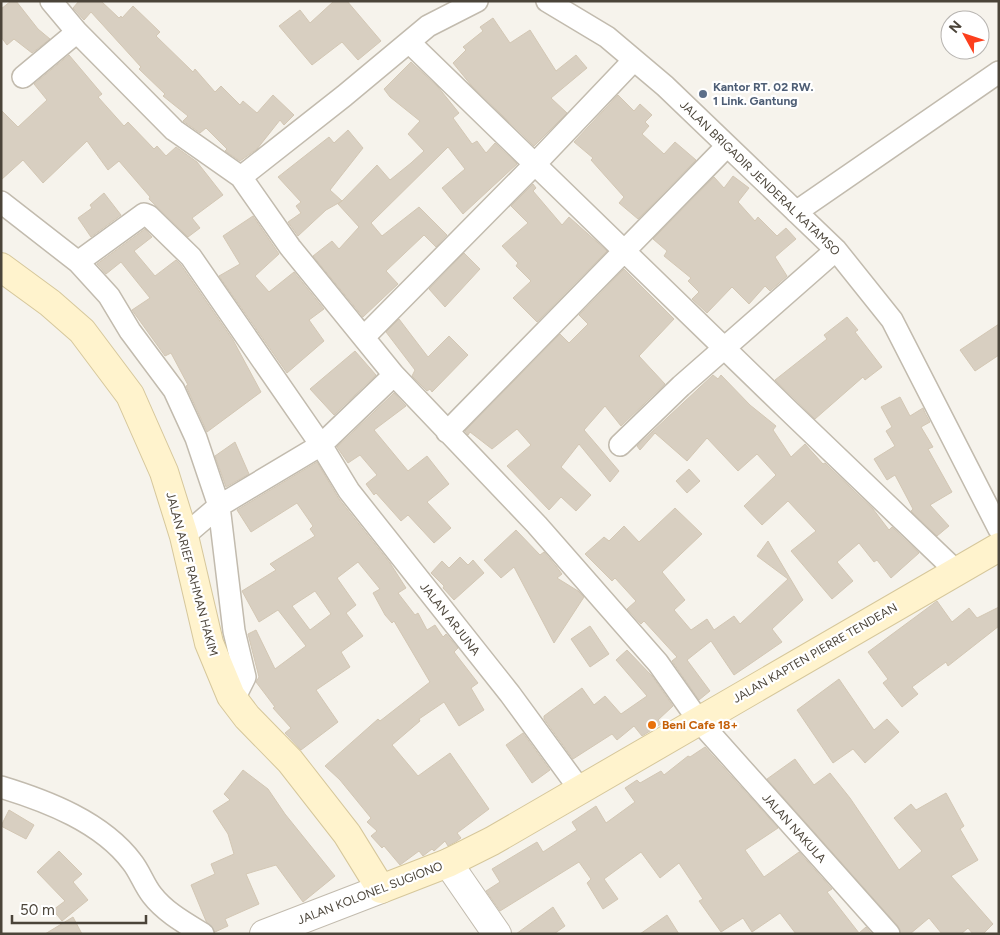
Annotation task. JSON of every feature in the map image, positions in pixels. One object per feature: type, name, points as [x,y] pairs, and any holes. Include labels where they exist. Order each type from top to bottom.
[{"type":"main road","name":"JALAN ARIEF RAHMAN HAKIM","points":[[1,267],[50,303],[82,331],[130,395],[164,472],[184,536],[209,643],[231,696],[247,717],[290,761],[341,826],[381,889]]},
{"type":"main road","name":"JALAN KAPTEN PIERRE TENDEAN","points":[[448,863],[581,791],[999,546]]},
{"type":"main road","name":"JALAN KOLONEL SUGIONO","points":[[381,889],[448,863]]},
{"type":"street","points":[[51,1],[77,32],[174,130],[242,177],[428,26],[477,1]]},
{"type":"street","name":"JALAN BRIGADIR JENDERAL KATAMSO","points":[[547,1],[607,37],[665,86],[836,250],[892,320],[999,529]]},
{"type":"street","points":[[23,77],[77,32]]},
{"type":"street","points":[[409,42],[956,571]]},
{"type":"street","points":[[364,337],[536,164],[634,60]]},
{"type":"street","points":[[796,212],[999,72]]},
{"type":"street","points":[[447,432],[727,146]]},
{"type":"street","name":"JALAN NAKULA","points":[[242,177],[290,247],[394,375],[537,525],[658,663],[699,722],[889,934]]},
{"type":"street","points":[[1,202],[78,262],[110,296],[130,331],[174,390],[196,438],[219,506],[234,631],[245,677],[238,691],[231,696]]},
{"type":"street","name":"JALAN ARJUNA","points":[[78,262],[139,217],[149,216],[191,257],[321,445],[349,491],[510,694],[581,791]]},
{"type":"street","points":[[620,445],[724,347],[836,250]]},
{"type":"street","points":[[184,536],[219,506],[321,445],[394,375]]},
{"type":"street","points":[[1,787],[33,797],[68,814],[110,840],[132,862],[152,895],[174,916],[203,934]]},
{"type":"street","points":[[448,863],[497,934]]},
{"type":"street","name":"JALAN KOLONEL SUGIONO","points":[[264,934],[381,889]]},
{"type":"building","points":[[11,1],[16,1],[38,29],[50,39],[32,53],[14,39],[7,45],[1,37],[1,9]]},
{"type":"building","points":[[79,1],[101,1],[119,18],[121,16],[122,18],[133,6],[160,32],[156,36],[193,72],[195,69],[215,92],[221,86],[240,105],[243,101],[257,113],[273,95],[294,115],[284,125],[280,120],[257,149],[240,161],[225,151],[227,149],[206,128],[200,133],[183,121],[188,116],[163,96],[165,94],[139,69],[141,67],[91,12],[84,20],[73,8]]},
{"type":"building","points":[[334,1],[347,1],[381,41],[358,60],[342,42],[312,65],[279,26],[300,10],[310,23]]},
{"type":"building","points":[[493,18],[510,43],[530,30],[556,71],[576,55],[587,68],[551,98],[567,113],[534,146],[471,85],[453,63],[466,50],[463,47],[483,31],[480,27]]},
{"type":"building","points":[[69,55],[102,94],[98,97],[124,126],[128,122],[154,149],[157,146],[166,156],[176,147],[197,162],[223,195],[192,218],[200,228],[188,237],[149,199],[150,197],[119,161],[108,170],[87,141],[43,183],[23,160],[1,180],[1,110],[18,127],[47,100],[34,84]]},
{"type":"building","points":[[411,62],[438,87],[459,113],[453,118],[472,144],[477,141],[486,153],[495,143],[517,164],[463,214],[442,188],[465,169],[448,147],[371,223],[382,236],[419,207],[447,235],[436,247],[424,235],[386,271],[398,284],[363,317],[313,256],[332,241],[339,249],[359,227],[338,204],[377,165],[390,180],[424,151],[408,134],[420,121],[390,97],[384,89]]},
{"type":"building","points":[[618,95],[634,111],[640,104],[652,115],[645,122],[649,126],[642,134],[664,154],[675,142],[696,160],[638,219],[619,203],[624,197],[591,160],[593,158],[574,142]]},
{"type":"building","points":[[348,130],[363,148],[330,190],[342,201],[326,210],[298,236],[288,222],[301,213],[296,206],[301,202],[278,177],[329,137],[334,143]]},
{"type":"building","points":[[733,176],[749,188],[738,202],[755,221],[758,217],[777,236],[786,228],[796,239],[775,257],[787,276],[770,291],[765,286],[749,304],[732,287],[707,313],[692,299],[699,292],[688,281],[691,278],[664,256],[667,251],[653,239],[714,177],[724,188]]},
{"type":"building","points":[[533,184],[536,188],[533,191],[562,225],[569,217],[607,251],[537,322],[513,298],[531,281],[516,266],[518,263],[502,246],[528,223],[511,206]]},
{"type":"building","points":[[104,193],[121,215],[91,237],[78,218],[92,208],[90,205]]},
{"type":"building","points":[[253,216],[279,254],[255,276],[269,292],[294,272],[324,309],[309,320],[324,341],[287,373],[219,276],[240,264],[223,236]]},
{"type":"building","points":[[145,229],[152,237],[134,251],[155,276],[176,260],[181,265],[233,340],[261,392],[207,432],[186,386],[188,385],[171,353],[165,356],[132,310],[150,298],[121,262],[106,274],[97,264]]},
{"type":"building","points":[[464,253],[480,269],[445,307],[429,289]]},
{"type":"building","points":[[624,269],[674,319],[639,356],[665,384],[621,426],[605,406],[584,430],[619,471],[610,482],[579,444],[561,467],[591,495],[576,511],[561,497],[549,510],[507,466],[531,445],[517,429],[492,449],[470,432],[468,435],[465,431],[560,334],[569,343],[588,324],[579,315]]},
{"type":"building","points":[[847,317],[858,330],[855,332],[882,367],[865,380],[863,377],[815,419],[775,380],[827,339],[824,335]]},
{"type":"building","points":[[399,319],[428,357],[449,336],[468,355],[432,392],[430,389],[427,391],[412,376],[415,370],[386,332]]},
{"type":"building","points":[[999,324],[999,355],[975,371],[960,350]]},
{"type":"building","points":[[355,351],[376,375],[334,415],[310,389]]},
{"type":"building","points":[[713,375],[718,379],[721,375],[750,405],[776,426],[773,430],[791,457],[805,444],[823,464],[825,463],[873,509],[889,530],[892,527],[919,553],[891,578],[877,560],[874,562],[859,543],[837,562],[853,581],[832,599],[791,551],[816,531],[788,501],[762,525],[744,506],[776,475],[757,454],[738,471],[707,438],[687,461],[655,433],[640,450],[637,446]]},
{"type":"building","points":[[394,393],[406,406],[374,430],[408,471],[427,456],[449,484],[427,502],[451,528],[434,543],[408,515],[401,521],[376,493],[374,495],[366,484],[377,475],[360,455],[348,463],[337,447]]},
{"type":"building","points":[[900,397],[910,416],[923,408],[930,422],[921,427],[933,447],[928,449],[952,492],[930,505],[949,526],[937,536],[911,511],[913,509],[895,475],[887,480],[874,459],[895,446],[886,431],[892,427],[881,407]]},
{"type":"building","points":[[235,442],[249,474],[226,487],[215,456]]},
{"type":"building","points":[[317,462],[339,499],[390,563],[406,588],[398,593],[415,615],[418,613],[427,630],[435,625],[443,637],[446,634],[458,648],[454,652],[478,683],[471,688],[484,710],[459,726],[444,702],[419,719],[420,721],[392,745],[418,776],[450,753],[489,809],[457,833],[461,838],[457,841],[448,846],[445,841],[434,851],[432,849],[423,856],[419,851],[400,865],[384,846],[382,848],[371,836],[377,831],[367,822],[371,818],[340,780],[325,766],[378,719],[380,721],[430,682],[394,621],[392,623],[385,615],[373,593],[380,589],[358,562],[337,578],[356,605],[346,613],[363,636],[341,652],[350,667],[316,690],[338,722],[301,750],[285,733],[291,728],[273,708],[275,707],[256,682],[259,677],[248,634],[256,630],[275,669],[306,646],[278,610],[259,622],[242,591],[276,570],[270,564],[315,536],[310,529],[313,526],[297,503],[251,532],[237,510]],"holes":[[[315,591],[331,614],[310,630],[292,606]]]},
{"type":"building","points":[[689,469],[700,481],[687,493],[676,481]]},
{"type":"building","points":[[675,508],[702,534],[662,572],[685,600],[674,610],[691,630],[707,619],[714,630],[734,616],[740,624],[788,579],[757,556],[768,541],[803,600],[772,629],[782,642],[734,675],[711,641],[687,660],[710,691],[699,700],[672,661],[677,657],[644,621],[641,624],[627,609],[636,601],[615,578],[612,581],[585,554],[604,537],[609,541],[624,526],[639,542]]},
{"type":"building","points":[[516,530],[540,555],[544,552],[556,566],[562,574],[557,578],[584,597],[554,643],[514,567],[501,578],[484,560]]},
{"type":"building","points":[[460,557],[468,565],[473,560],[484,573],[454,600],[431,573],[442,561],[449,568]]},
{"type":"building","points":[[937,601],[952,622],[969,608],[977,618],[999,607],[999,626],[948,666],[946,662],[912,687],[918,694],[902,707],[883,683],[888,679],[868,652]]},
{"type":"building","points":[[590,626],[609,654],[590,667],[571,639]]},
{"type":"building","points":[[627,650],[652,676],[673,706],[658,720],[661,724],[642,736],[634,726],[617,740],[612,734],[573,759],[544,719],[544,716],[582,688],[594,705],[605,696],[621,714],[647,696],[616,660]]},
{"type":"building","points":[[839,679],[874,730],[887,719],[899,732],[865,763],[853,749],[833,763],[797,710]]},
{"type":"building","points":[[523,733],[550,770],[532,783],[506,745]]},
{"type":"building","points":[[705,747],[778,828],[745,850],[764,877],[799,852],[832,889],[827,892],[859,933],[866,927],[872,934],[796,934],[780,913],[752,932],[743,918],[721,932],[699,901],[703,899],[679,863],[660,878],[641,852],[604,879],[618,899],[603,909],[587,883],[591,879],[579,862],[500,911],[486,891],[500,882],[492,869],[537,842],[543,852],[577,830],[572,822],[596,806],[606,823],[635,802],[625,788],[637,780],[640,783],[661,771],[664,775],[688,756],[690,757]]},
{"type":"building","points":[[795,759],[814,785],[830,773],[850,798],[899,870],[922,851],[894,818],[911,804],[916,810],[946,793],[964,826],[960,829],[978,860],[951,876],[993,924],[983,934],[973,934],[968,928],[961,934],[942,934],[929,918],[910,934],[901,934],[898,926],[767,779]]},
{"type":"building","points":[[243,770],[268,789],[285,814],[335,876],[303,902],[276,865],[246,874],[259,904],[225,919],[228,926],[215,932],[206,921],[191,885],[215,874],[211,864],[234,854],[228,834],[213,811],[230,800],[224,794]]},
{"type":"building","points":[[9,810],[34,825],[26,839],[1,826]]},
{"type":"building","points":[[59,851],[82,874],[73,882],[88,900],[62,921],[53,910],[65,901],[37,872]]},
{"type":"building","points":[[553,907],[565,926],[554,934],[516,934]]},
{"type":"building","points":[[667,915],[679,934],[640,934]]},
{"type":"building","points":[[73,917],[82,934],[45,934]]},
{"type":"place","name":"Kantor RT. 02 RW. 1 Link. Gantung","points":[[703,94]]},
{"type":"place","name":"Beni Cafe 18+","points":[[652,725]]}]
